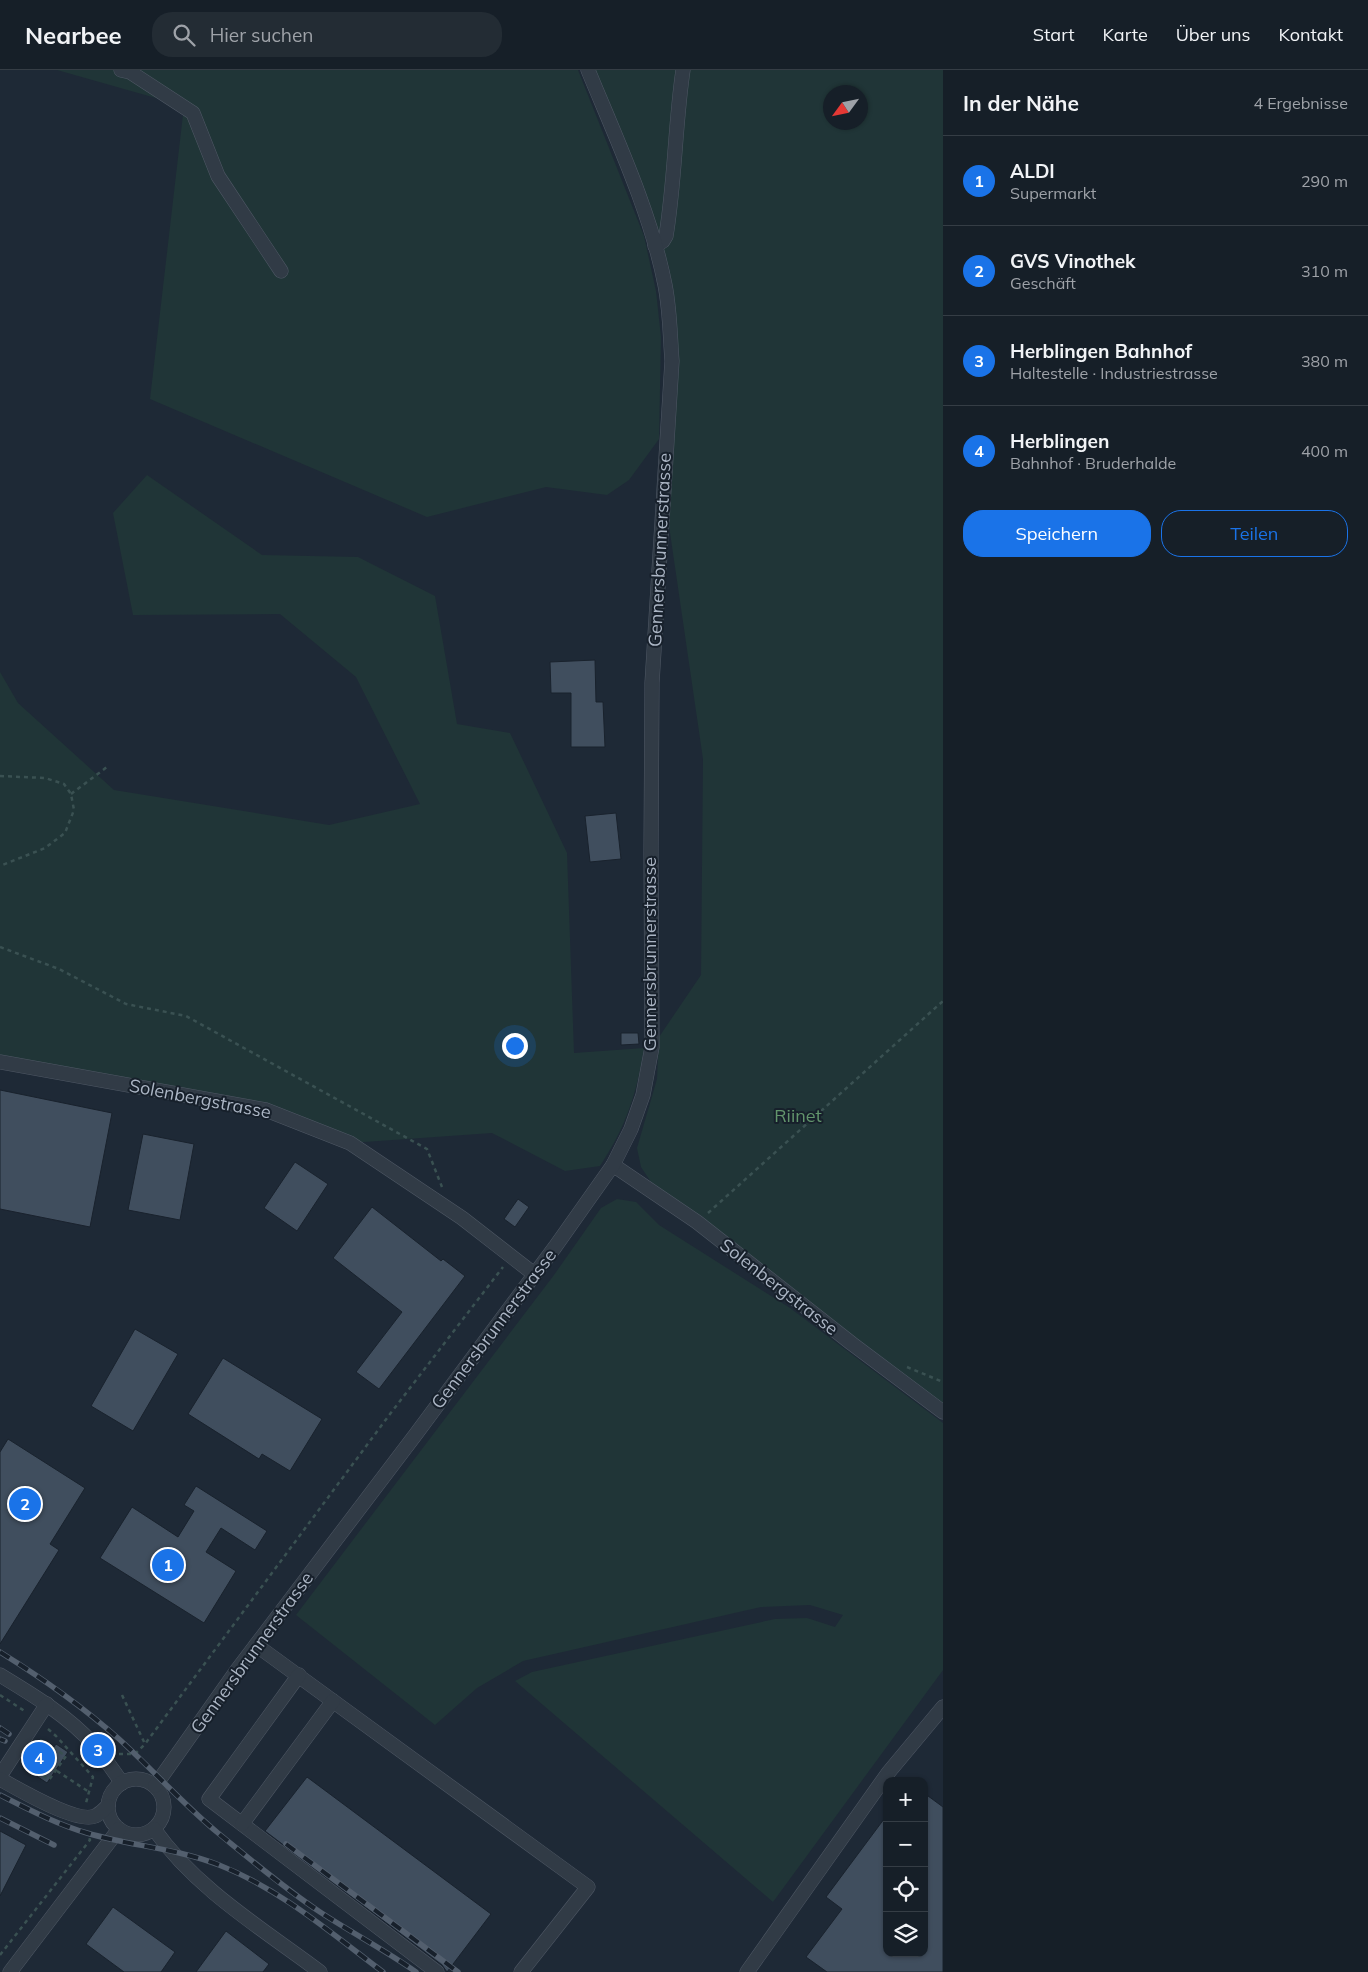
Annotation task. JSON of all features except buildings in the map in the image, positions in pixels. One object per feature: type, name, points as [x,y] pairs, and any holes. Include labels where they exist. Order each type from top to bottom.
[{"type":"street","points":[[121,70],[130,72],[193,113],[218,176],[281,271]]},
{"type":"street","name":"Gennersbrunnerstrasse","points":[[155,1786],[256,1645],[534,1274],[613,1165],[628,1136],[643,1095],[652,1047],[650,854],[652,683],[672,361],[670,322],[656,246],[588,70]]},
{"type":"street","points":[[656,246],[663,241],[668,227],[678,100],[683,70]]},
{"type":"street","name":"Solenbergstrasse","points":[[0,1062],[266,1110],[350,1143],[450,1209],[534,1274]]},
{"type":"street","name":"Solenbergstrasse","points":[[613,1165],[697,1222],[851,1343],[943,1412]]},
{"type":"street","points":[[256,1645],[588,1887],[521,1972]]},
{"type":"street","points":[[0,1675],[47,1704],[93,1744],[122,1783]]},
{"type":"street","points":[[299,1676],[208,1798],[437,1972]]},
{"type":"street","points":[[242,1824],[333,1701]]},
{"type":"street","points":[[47,1704],[0,1778],[40,1801],[85,1817],[95,1816],[108,1806]]},
{"type":"street","points":[[747,1972],[888,1773],[943,1707]]},
{"type":"street","points":[[130,1779],[148,1781],[155,1786],[164,1800],[165,1808],[160,1824],[146,1834],[136,1836],[127,1834],[119,1829],[109,1815],[108,1806],[110,1797],[115,1789],[130,1779]]},
{"type":"street","points":[[10,1972],[119,1829]]},
{"type":"street","points":[[154,1829],[169,1850],[196,1877],[320,1972]]},
{"type":"path","points":[[71,794],[107,766]]},
{"type":"path","points":[[0,776],[45,778],[64,784],[71,794],[74,810],[65,833],[45,848],[0,866]]},
{"type":"path","points":[[0,947],[59,969],[126,1004],[186,1016],[427,1148],[450,1209]]},
{"type":"path","points":[[697,1222],[943,1001]]},
{"type":"path","points":[[114,1752],[121,1755],[135,1754],[145,1744],[511,1256]]},
{"type":"path","points":[[0,1695],[56,1736],[93,1778],[86,1806]]},
{"type":"path","points":[[122,1695],[145,1744]]},
{"type":"path","points":[[26,1764],[50,1780],[66,1756],[41,1739]]},
{"type":"path","points":[[56,1770],[89,1792]]},
{"type":"path","points":[[0,1954],[90,1840],[84,1827]]},
{"type":"green space","points":[[57,70],[578,70],[644,236],[656,291],[661,337],[659,439],[629,480],[607,495],[546,487],[427,517],[150,399],[184,106]]},
{"type":"green space","name":"Riinet","points":[[595,70],[943,70],[943,1412],[648,1189],[651,1182],[641,1167],[637,1148],[657,1079],[659,1037],[701,975],[703,759],[668,519],[679,363],[669,267],[655,222]]},
{"type":"green space","points":[[147,475],[262,555],[358,557],[435,596],[457,724],[510,733],[567,853],[574,1053],[644,1048],[634,1095],[624,1123],[600,1166],[565,1171],[492,1133],[350,1143],[266,1110],[0,1062],[0,672],[18,703],[114,790],[329,825],[420,804],[356,677],[280,614],[133,615],[113,513]]},
{"type":"green space","points":[[617,1199],[636,1202],[659,1225],[790,1308],[943,1423],[943,1670],[773,1902],[515,1681],[532,1672],[775,1619],[807,1618],[835,1627],[843,1615],[810,1605],[761,1607],[523,1661],[477,1688],[435,1725],[296,1615],[554,1275],[601,1208]]},
{"type":"railway","points":[[0,1652],[91,1715],[132,1751],[205,1822],[281,1884],[320,1912],[416,1972]]},
{"type":"railway","points":[[0,1728],[9,1734]]},
{"type":"railway","points":[[0,1739],[5,1741]]},
{"type":"railway","points":[[0,1795],[42,1816],[76,1829],[103,1837],[203,1859],[241,1875],[284,1899],[383,1972]]},
{"type":"railway","points":[[0,1818],[54,1845]]},
{"type":"railway","points":[[286,1844],[458,1972]]},
{"type":"place","name":"GVS Vinothek","points":[[25,1504]]},
{"type":"place","name":"ALDI","points":[[168,1565]]},
{"type":"place","name":"Herblingen Bahnhof","points":[[98,1750]]},
{"type":"place","name":"Herblingen","points":[[39,1758]]}]
